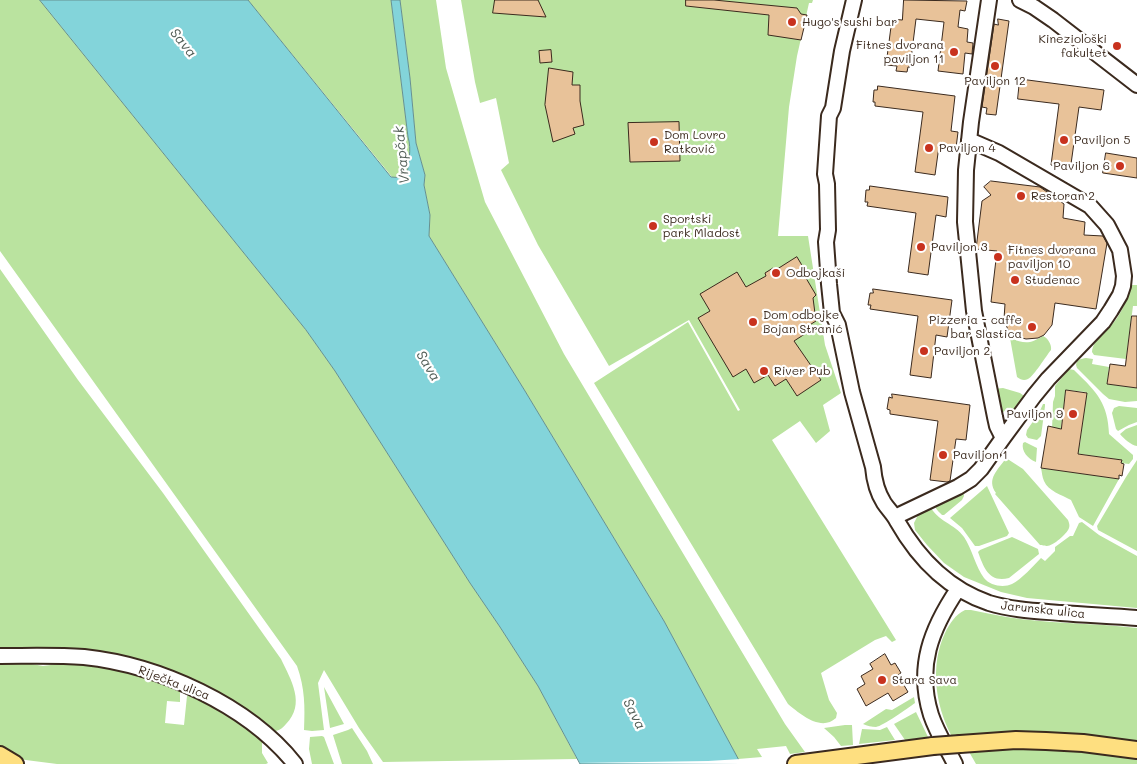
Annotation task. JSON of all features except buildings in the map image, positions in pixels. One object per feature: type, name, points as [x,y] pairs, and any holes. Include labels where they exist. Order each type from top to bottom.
[{"type":"main road","points":[[796,764],[933,746],[1016,740],[1082,743],[1136,750]]},
{"type":"main road","points":[[0,755],[15,764]]},
{"type":"street","name":"Jarunska ulica","points":[[854,0],[842,52],[833,108],[830,174],[827,184],[828,230],[839,312],[838,324],[852,392],[873,467],[874,478],[881,496],[910,542],[926,562],[958,589],[989,603],[1015,608],[1137,618]]},
{"type":"street","points":[[989,0],[971,122],[966,170],[965,222],[974,311],[997,426],[1003,438]]},
{"type":"street","points":[[1021,0],[1054,20],[1137,85]]},
{"type":"street","points":[[895,517],[945,494],[971,479],[981,469],[1048,379],[1103,322],[1120,295],[1124,276],[1120,250],[1112,233],[1090,206],[999,153],[970,140]]},
{"type":"street","points":[[955,764],[932,717],[925,680],[926,660],[934,632],[958,589]]},
{"type":"street","name":"Riječka ulica","points":[[0,656],[86,658],[124,665],[157,674],[199,691],[235,712],[273,740],[295,764]]},
{"type":"green space","points":[[0,0],[40,0],[306,330],[335,371],[538,686],[577,759],[383,762],[359,728],[324,670],[318,683],[324,730],[304,730],[304,698],[297,666],[0,251]]},
{"type":"green space","points":[[248,0],[391,0],[410,147],[407,177],[392,177]]},
{"type":"green space","points":[[400,0],[436,0],[446,68],[485,202],[564,354],[785,724],[805,752],[790,754],[786,746],[757,749],[762,757],[738,759],[664,621],[429,236],[430,215],[424,185],[425,175],[416,143]]},
{"type":"green space","name":"Sportski park Mladost","points":[[461,0],[813,0],[812,3],[809,3],[797,56],[789,107],[778,236],[808,236],[825,345],[841,393],[823,405],[830,431],[816,443],[800,421],[772,440],[896,640],[892,642],[886,636],[875,640],[821,673],[829,700],[837,713],[836,718],[830,722],[824,723],[811,720],[788,704],[594,383],[688,322],[738,411],[740,410],[689,320],[609,366],[538,245],[501,170],[509,163],[496,98],[480,103]]},
{"type":"green space","points":[[845,0],[847,3],[827,110],[824,116],[832,57]]},
{"type":"green space","points":[[0,269],[78,380],[163,493],[281,659],[295,692],[296,700],[292,716],[281,729],[269,731],[181,676],[0,650]]},
{"type":"green space","points":[[1132,285],[1137,285],[1137,306],[1133,306],[1126,359],[1094,355],[1092,352],[1095,342],[1117,318],[1126,302]]},
{"type":"green space","points":[[1043,336],[1049,342],[1051,350],[1031,377],[1025,380],[1020,379],[1017,377],[1010,338],[1027,342],[1034,341]]},
{"type":"green space","points":[[1086,358],[1093,359],[1092,364],[1109,367],[1107,384],[1137,388],[1137,401],[1125,402],[1109,399],[1103,394],[1077,368],[1077,362]]},
{"type":"green space","points":[[1069,369],[1074,370],[1100,399],[1104,406],[1109,434],[1133,455],[1133,459],[1129,464],[1121,463],[1121,460],[1073,453],[1080,444],[1086,392],[1066,390],[1060,435],[1052,430],[1055,386]]},
{"type":"green space","points":[[1003,388],[1020,393],[1027,398],[1015,414],[1014,409],[1008,408],[1001,414],[993,389]]},
{"type":"green space","points":[[1043,404],[1045,406],[1041,436],[1037,440],[1028,438],[1026,435],[1027,430]]},
{"type":"green space","points":[[1119,406],[1137,408],[1137,422],[1118,431],[1112,413],[1114,408]]},
{"type":"green space","points":[[1137,425],[1137,446],[1120,434],[1126,429]]},
{"type":"green space","points":[[1025,442],[1037,448],[1036,462],[1030,459],[1024,452],[1023,443]]},
{"type":"green space","points":[[1006,458],[1023,469],[1068,520],[1068,530],[1053,544],[1047,546],[1040,545],[995,494],[992,483],[994,475]]},
{"type":"green space","points":[[1137,460],[1137,551],[1098,530],[1097,526]]},
{"type":"green space","points":[[1041,468],[1119,479],[1093,526],[1079,517],[1071,500],[1052,490],[1046,484]]},
{"type":"green space","points":[[987,486],[1009,533],[1007,536],[975,546],[962,528],[950,518]]},
{"type":"green space","points":[[963,490],[964,496],[962,500],[944,515],[937,510],[935,503]]},
{"type":"green space","points":[[930,506],[937,515],[964,537],[984,578],[990,583],[1001,586],[1016,582],[1041,558],[1045,561],[1055,551],[1055,547],[1070,536],[1073,536],[1079,523],[1082,522],[1099,535],[1137,556],[1137,608],[1027,598],[1001,592],[964,577],[944,563],[915,530],[914,523],[918,515],[917,512]]},
{"type":"green space","points":[[1012,537],[1038,549],[1039,554],[1009,578],[1002,579],[992,576],[985,569],[978,552]]},
{"type":"green space","points":[[965,610],[1031,620],[1137,628],[1137,743],[973,736],[973,734],[951,735],[938,698],[936,684],[937,658],[940,645],[949,626]]},
{"type":"green space","points":[[14,661],[43,666],[74,662],[98,664],[160,680],[180,690],[180,702],[167,701],[165,723],[184,725],[187,696],[192,693],[224,710],[262,739],[262,753],[268,763],[57,764],[18,759],[0,749],[0,663]]},
{"type":"green space","points":[[324,687],[344,724],[330,728]]},
{"type":"green space","points":[[914,697],[915,703],[884,724],[876,727],[863,724],[886,709],[892,710]]},
{"type":"green space","points":[[916,712],[928,737],[905,740],[894,724]]},
{"type":"green space","points":[[852,725],[853,745],[841,746],[824,728]]},
{"type":"green space","points":[[887,727],[895,740],[859,744],[862,729],[880,730]]},
{"type":"green space","points":[[352,728],[373,764],[342,764],[333,735]]},
{"type":"green space","points":[[322,736],[334,764],[312,764],[309,749],[310,737]]},
{"type":"green space","points":[[1001,747],[1070,748],[1137,758],[1137,764],[976,764],[968,750]]},
{"type":"water","name":"Sava","points":[[40,0],[248,0],[391,177],[405,178],[407,176],[410,147],[391,0],[400,0],[416,143],[425,175],[424,185],[430,215],[429,236],[664,621],[741,764],[580,764],[538,686],[335,371],[306,330]]},
{"type":"pier","points":[[741,759],[743,764],[576,763],[708,761]]},
{"type":"place","name":"Hugo's sushi bar","points":[[792,22]]},
{"type":"place","name":"Kineziološki fakultet","points":[[1117,46]]},
{"type":"place","name":"Fitnes dvorana paviljon 11","points":[[954,52]]},
{"type":"place","name":"Paviljon 12","points":[[995,66]]},
{"type":"place","name":"Paviljon 5","points":[[1064,140]]},
{"type":"place","name":"Dom Lovro Ratković","points":[[654,142]]},
{"type":"place","name":"Paviljon 4","points":[[929,148]]},
{"type":"place","name":"Paviljon 6","points":[[1120,166]]},
{"type":"place","name":"Restoran 2","points":[[1021,196]]},
{"type":"place","name":"Sportski park Mladost","points":[[653,226]]},
{"type":"place","name":"Paviljon 3","points":[[921,247]]},
{"type":"place","name":"Fitnes dvorana paviljon 10","points":[[998,257]]},
{"type":"place","name":"Odbojkaši","points":[[776,273]]},
{"type":"place","name":"Studenac","points":[[1015,280]]},
{"type":"place","name":"Dom odbojke Bojan Stranić","points":[[753,322]]},
{"type":"place","name":"Pizzeria - caffe bar Slastica","points":[[1032,327]]},
{"type":"place","name":"Paviljon 2","points":[[924,351]]},
{"type":"place","name":"River Pub","points":[[764,371]]},
{"type":"place","name":"Paviljon 9","points":[[1073,414]]},
{"type":"place","name":"Paviljon 1","points":[[943,455]]},
{"type":"place","name":"Stara Sava","points":[[882,680]]},
{"type":"water label","name":"Vrapčak","points":[[402,155]]}]
